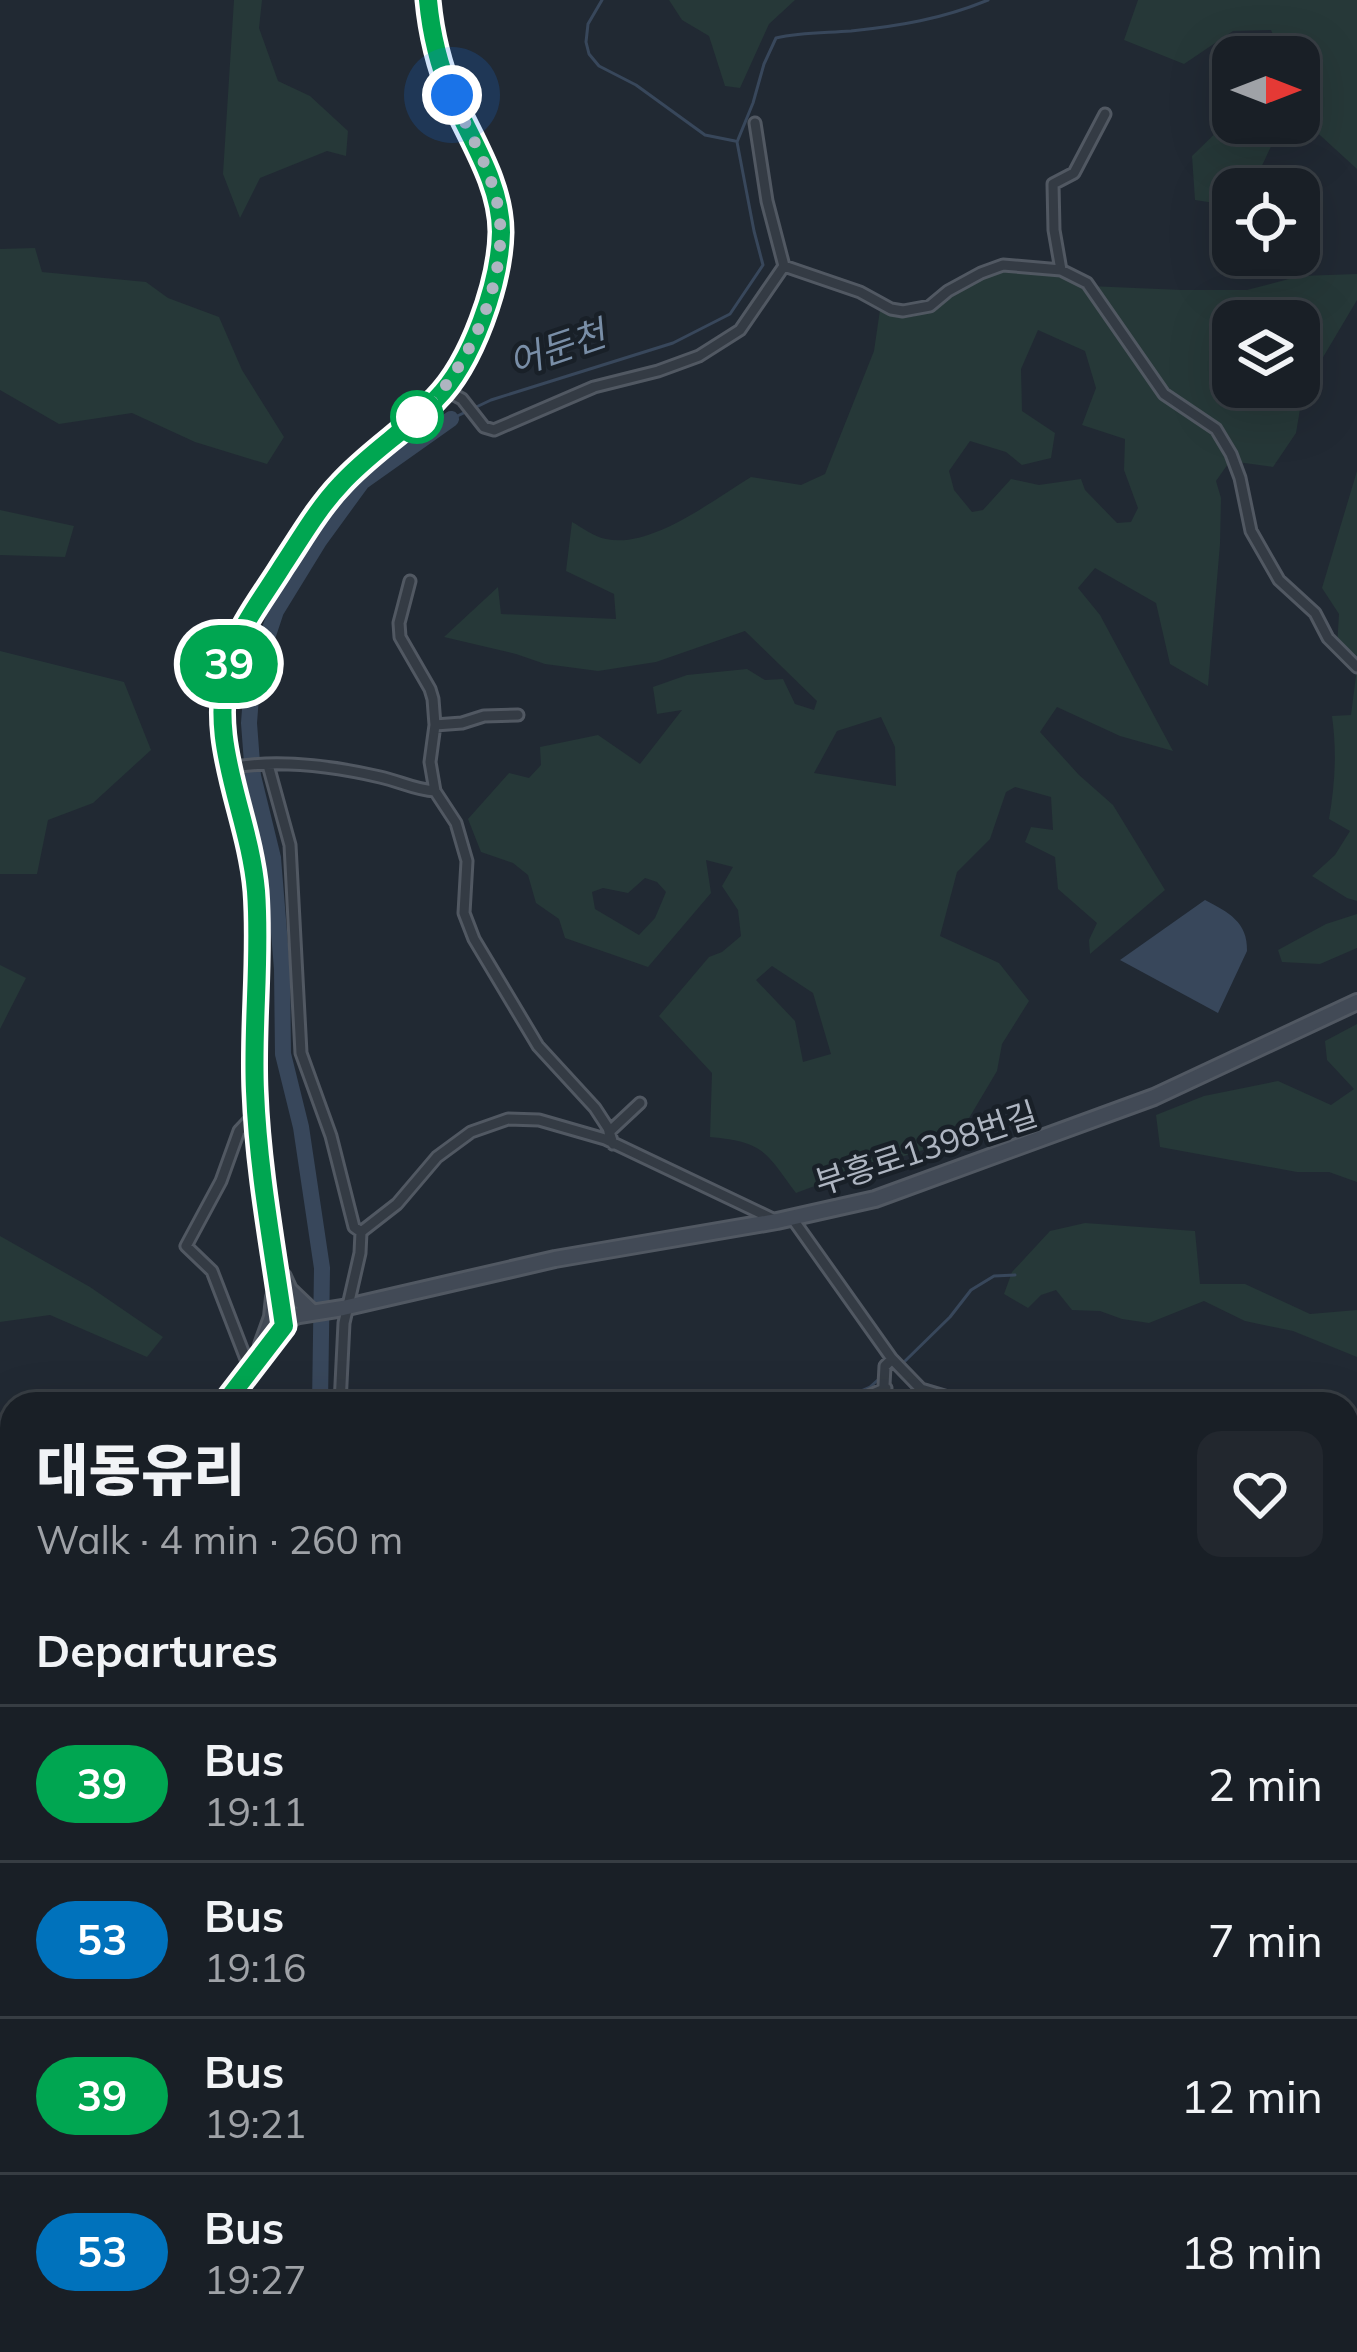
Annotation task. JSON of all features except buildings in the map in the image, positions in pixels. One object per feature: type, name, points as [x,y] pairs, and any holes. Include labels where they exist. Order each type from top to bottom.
[{"type":"street","points":[[234,1392],[284,1326],[256,1113],[256,893],[234,767],[221,730],[220,703],[230,658],[245,626],[330,495],[445,389],[486,305],[499,258],[501,229],[494,191],[444,77],[428,0]]},
{"type":"street","points":[[1061,270],[1053,184],[1074,172],[1105,114]]},
{"type":"street","points":[[445,389],[462,399],[484,427],[494,430],[594,387],[699,356],[740,330],[784,266],[761,171],[755,123]]},
{"type":"street","points":[[784,266],[903,311],[925,308],[948,290],[1003,266],[1061,270],[1087,283],[1164,394],[1216,429],[1232,454],[1251,531],[1280,580],[1315,614],[1328,638],[1357,667]]},
{"type":"street","points":[[410,581],[400,637],[430,688],[435,725],[430,761],[435,791],[456,823],[467,861],[464,913],[474,939],[538,1046],[595,1108],[609,1138]]},
{"type":"street","points":[[435,725],[484,716],[518,716]]},
{"type":"street","points":[[268,765],[290,845],[302,1053],[331,1136],[354,1227],[361,1232]]},
{"type":"street","points":[[234,767],[322,767],[435,791]]},
{"type":"street","name":"부흥로1398번길","points":[[284,1326],[291,1318],[311,1312],[555,1259],[785,1220],[875,1199],[1154,1097],[1357,1002]]},
{"type":"street","points":[[609,1138],[640,1103]]},
{"type":"street","points":[[253,1368],[212,1271],[186,1246],[221,1181],[238,1131],[256,1113]]},
{"type":"street","points":[[341,1392],[346,1307],[361,1232],[397,1204],[437,1157],[472,1132],[508,1119],[539,1120],[609,1138],[785,1220],[897,1364],[930,1392]]},
{"type":"street","points":[[275,1256],[289,1289],[311,1312]]},
{"type":"street","points":[[253,1368],[272,1317],[275,1256]]},
{"type":"street","points":[[884,1392],[885,1366],[897,1364]]},
{"type":"street","points":[[868,1392],[886,1380]]},
{"type":"shaded area","points":[[234,0],[262,0],[259,28],[278,81],[310,96],[348,131],[346,156],[327,151],[260,178],[240,218],[223,174]]},
{"type":"shaded area","points":[[669,0],[795,0],[769,24],[740,88],[725,86],[709,36],[682,20]]},
{"type":"shaded area","points":[[1138,0],[1357,0],[1357,169],[1320,135],[1320,36],[1233,31],[1212,36],[1212,45],[1184,64],[1124,40]]},
{"type":"shaded area","points":[[1212,136],[1212,144],[1272,144],[1261,168],[1212,168],[1212,203],[1195,200],[1192,156]]},
{"type":"shaded area","points":[[35,248],[42,272],[146,282],[168,298],[219,317],[242,370],[284,437],[267,464],[195,442],[132,413],[59,424],[0,390],[0,249]]},
{"type":"shaded area","points":[[999,270],[1059,273],[1089,286],[1182,290],[1247,290],[1300,276],[1357,274],[1357,300],[1320,362],[1320,300],[1212,300],[1212,408],[1300,408],[1296,433],[1273,467],[1230,461],[1216,481],[1221,498],[1220,544],[1208,686],[1170,664],[1156,603],[1095,568],[1078,588],[1100,615],[1173,751],[1120,736],[1057,707],[1040,732],[1113,805],[1165,890],[1090,954],[1089,940],[1097,923],[1058,889],[1055,857],[1025,842],[1031,827],[1053,830],[1051,797],[1015,787],[1006,792],[990,839],[957,872],[940,936],[999,963],[1029,1001],[1002,1044],[997,1071],[956,1140],[796,1193],[762,1151],[710,1137],[712,1073],[659,1016],[709,957],[741,936],[738,910],[722,886],[733,867],[706,860],[711,893],[648,967],[565,938],[559,919],[536,903],[528,875],[513,863],[481,852],[468,819],[509,773],[529,778],[541,765],[540,747],[598,735],[640,764],[682,710],[657,714],[653,687],[687,675],[747,669],[765,680],[783,679],[795,704],[814,710],[817,701],[745,631],[656,662],[598,671],[545,664],[444,637],[498,587],[501,614],[616,619],[614,594],[566,571],[572,522],[606,539],[642,537],[681,520],[751,477],[801,485],[825,474],[874,351],[880,310],[913,317]],"holes":[[[1038,330],[1085,351],[1096,388],[1082,425],[1125,439],[1124,470],[1138,508],[1131,522],[1117,523],[1085,490],[1081,479],[1039,485],[1011,479],[983,510],[972,512],[954,490],[949,471],[970,441],[1006,452],[1022,465],[1051,458],[1055,433],[1022,411],[1021,369]],[[881,717],[895,747],[896,786],[814,773],[837,731]],[[645,878],[666,892],[655,918],[639,935],[595,909],[592,892],[603,888],[628,893]],[[772,966],[813,993],[831,1054],[803,1062],[795,1021],[756,980]]]},
{"type":"shaded area","points":[[1357,471],[1357,901],[1312,876],[1335,855],[1350,831],[1329,819],[1335,768],[1332,716],[1351,715],[1356,676],[1337,647],[1339,614],[1322,588]]},
{"type":"shaded area","points":[[0,510],[74,526],[65,557],[0,555]]},
{"type":"shaded area","points":[[0,651],[124,682],[151,750],[93,803],[48,820],[37,874],[0,874]]},
{"type":"shaded area","points":[[1357,914],[1357,948],[1320,964],[1282,962],[1278,950],[1326,924]]},
{"type":"shaded area","points":[[0,965],[26,978],[0,1029]]},
{"type":"shaded area","points":[[1357,1024],[1357,1182],[1329,1172],[1297,1172],[1160,1147],[1156,1115],[1204,1096],[1278,1081],[1331,1105],[1354,1089],[1327,1060],[1325,1041]]},
{"type":"shaded area","points":[[1085,1223],[1195,1231],[1200,1284],[1245,1284],[1310,1314],[1357,1310],[1357,1357],[1293,1331],[1245,1321],[1204,1301],[1149,1323],[1100,1311],[1072,1310],[1056,1290],[1041,1295],[1028,1308],[1004,1294],[1012,1272],[1050,1231]]},
{"type":"shaded area","points":[[0,1236],[90,1287],[163,1337],[147,1357],[50,1315],[0,1322]]},
{"type":"water","points":[[1205,900],[1235,919],[1246,941],[1247,951],[1218,1013],[1120,960]]},
{"type":"waterway","points":[[602,0],[588,24],[586,42],[599,66],[636,85],[705,135],[735,141]]},
{"type":"waterway","name":"어둔천","points":[[451,419],[491,400],[673,343],[730,314],[763,265],[737,142],[776,38],[903,24],[988,0]]},
{"type":"waterway","name":"어둔천","points":[[320,1392],[322,1268],[301,1127],[283,1054],[273,858],[253,776],[252,683],[276,611],[362,482],[451,419]]},
{"type":"waterway","points":[[903,1363],[971,1290],[994,1276],[1015,1275]]},
{"type":"waterway","points":[[859,1392],[880,1378]]},
{"type":"bus line","name":"39","points":[[235,1392],[284,1326],[263,1190],[254,1090],[256,893],[248,833],[223,739],[224,681],[239,636],[330,495],[440,396],[451,380],[476,332],[494,280],[501,229],[497,201],[444,77],[428,0]]},
{"type":"route","points":[[417,417],[445,389],[462,361],[486,305],[499,258],[497,201],[452,95]]}]
